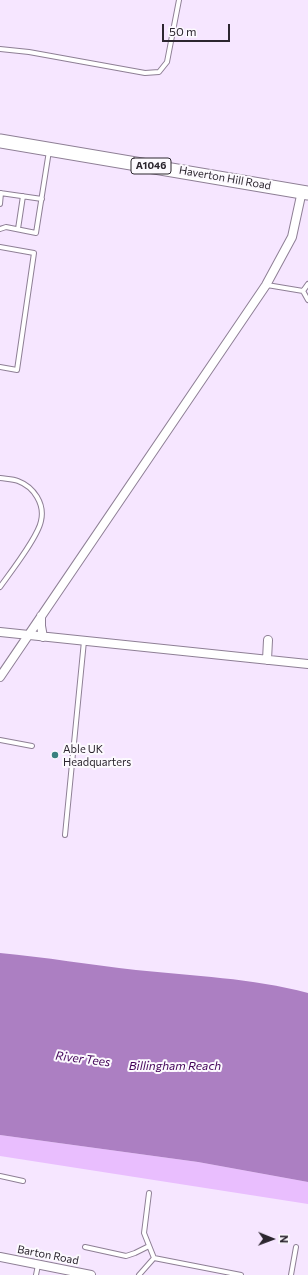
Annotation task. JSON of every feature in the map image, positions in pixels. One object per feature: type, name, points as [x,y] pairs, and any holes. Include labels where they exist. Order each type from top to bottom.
[{"type":"main road","name":"Haverton Hill Road","points":[[0,140],[305,192]]},
{"type":"street","points":[[0,677],[27,635],[266,285],[292,237],[305,192]]},
{"type":"street","points":[[40,616],[44,636]]},
{"type":"street","points":[[0,632],[308,664]]},
{"type":"street","points":[[267,660],[268,640]]},
{"type":"street","name":"Barton Road","points":[[0,1257],[91,1275]]},
{"type":"lane","points":[[1,50],[29,52],[145,73],[159,72],[167,62],[179,0]]},
{"type":"lane","points":[[0,229],[6,227],[36,233],[50,149]]},
{"type":"lane","points":[[0,204],[1,193],[42,199]]},
{"type":"lane","points":[[18,229],[23,196]]},
{"type":"lane","points":[[0,247],[34,253],[17,370],[0,368]]},
{"type":"lane","points":[[304,291],[308,284]]},
{"type":"lane","points":[[266,285],[304,291]]},
{"type":"lane","points":[[304,291],[308,300]]},
{"type":"lane","points":[[0,478],[17,481],[29,486],[37,497],[42,508],[41,521],[34,536],[0,587]]},
{"type":"lane","points":[[65,835],[84,641]]},
{"type":"lane","points":[[0,740],[32,746]]},
{"type":"lane","points":[[0,1176],[23,1181]]},
{"type":"lane","points":[[149,1193],[144,1233],[154,1258]]},
{"type":"lane","points":[[85,1247],[126,1256],[149,1246]]},
{"type":"lane","points":[[291,1275],[296,1247]]},
{"type":"lane","points":[[139,1275],[154,1258]]},
{"type":"lane","points":[[154,1258],[241,1275]]},
{"type":"lane","points":[[36,1275],[38,1265]]},
{"type":"shaded area","points":[[0,1135],[198,1162],[308,1182],[308,1204],[0,1156]]},
{"type":"water","name":"Billingham Reach","points":[[0,953],[136,970],[244,981],[308,993],[308,1182],[198,1162],[0,1135]]},
{"type":"place","name":"Able UK Headquarters","points":[[55,755]]},
{"type":"water label","name":"River Tees","points":[[83,1059]]}]
